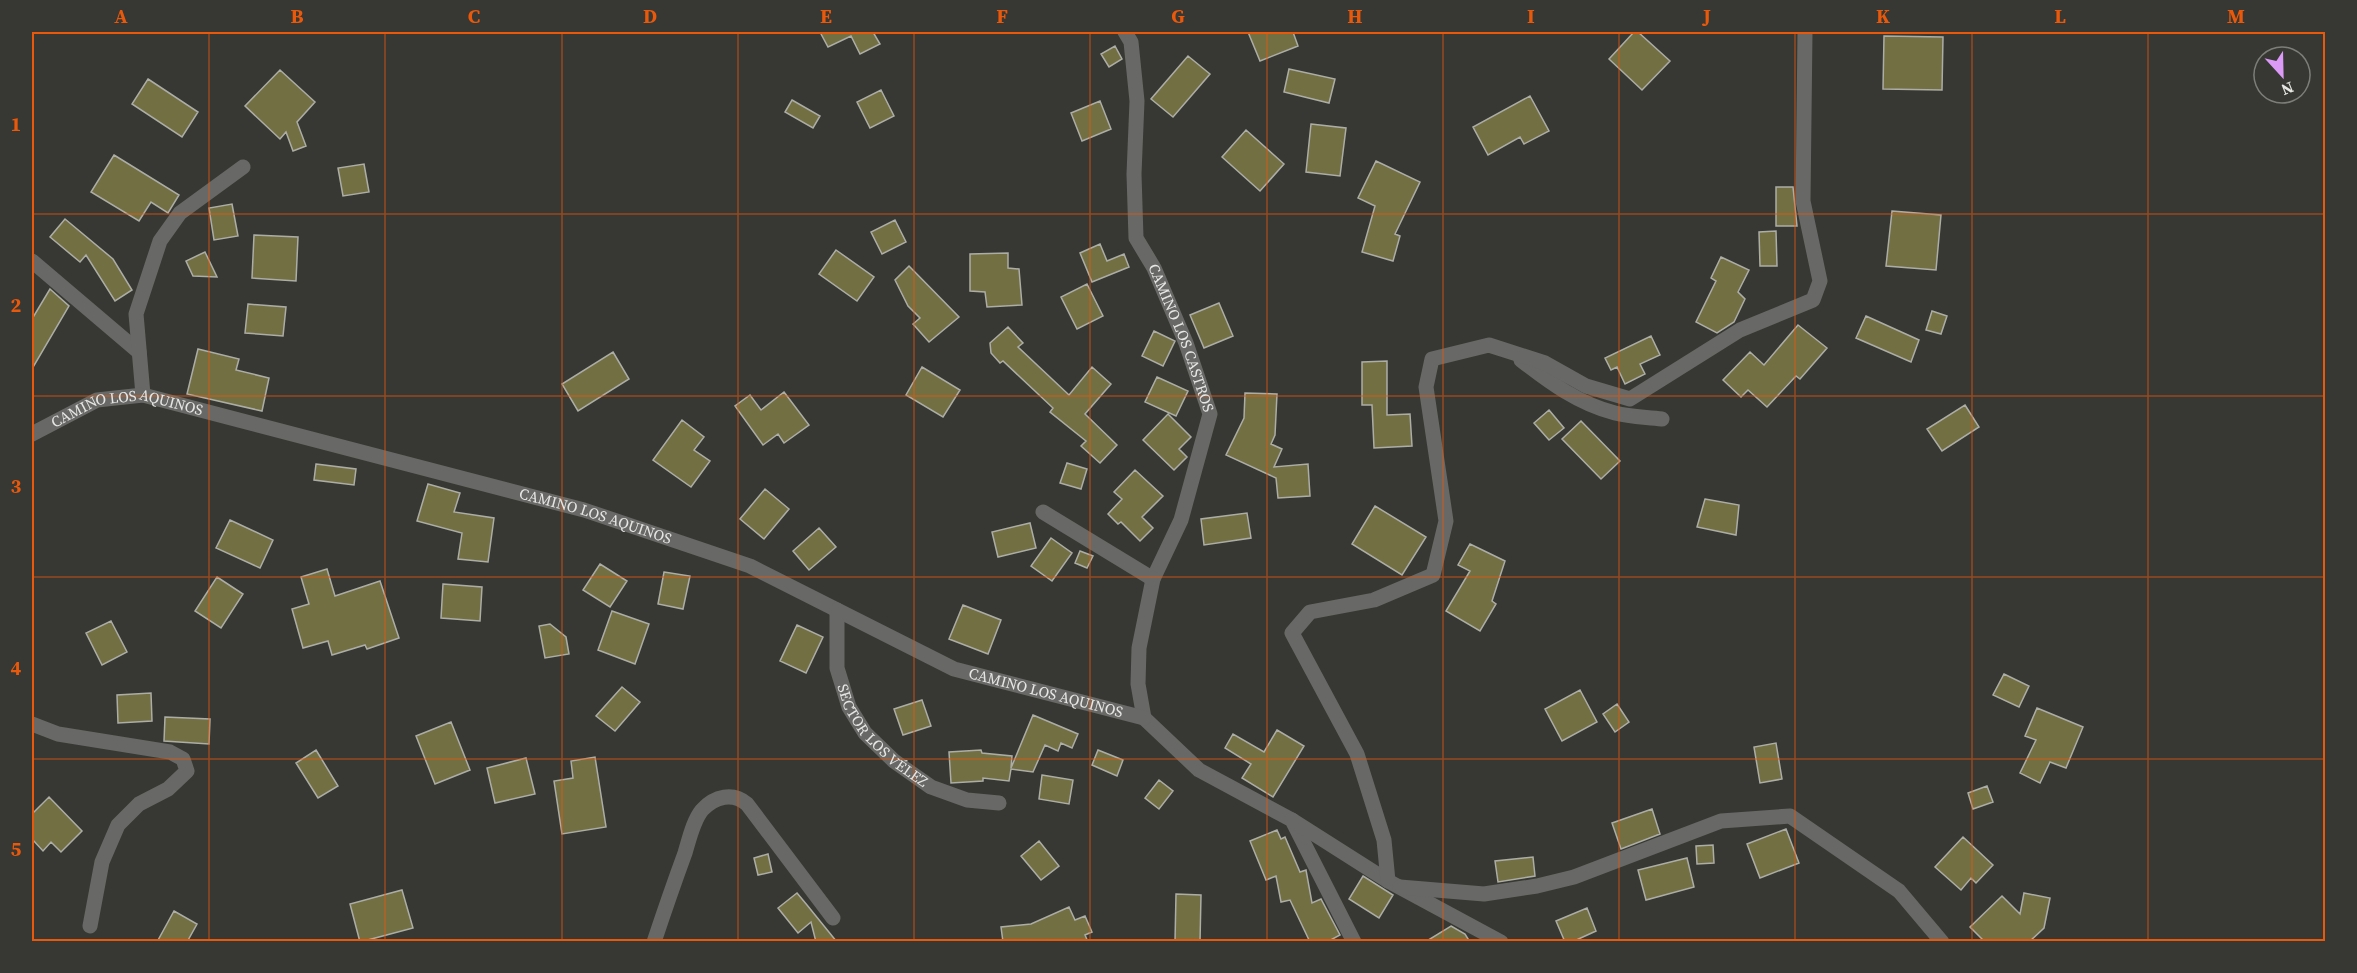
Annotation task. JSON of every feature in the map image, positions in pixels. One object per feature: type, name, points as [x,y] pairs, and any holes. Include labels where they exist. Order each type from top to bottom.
[{"type":"street","name":"CAMINO LOS CASTROS","points":[[1125,32],[1131,42],[1137,101],[1134,174],[1136,238],[1154,268],[1186,343],[1210,414],[1181,520],[1153,579],[1139,648],[1138,684],[1144,718]]},
{"type":"street","points":[[1394,884],[1384,840],[1357,754],[1292,633],[1310,612],[1374,600],[1432,575],[1446,521],[1426,387],[1432,358],[1489,345],[1545,363],[1586,386],[1630,399],[1740,330],[1813,300],[1820,281],[1803,201],[1805,32]]},
{"type":"street","points":[[142,395],[136,314],[160,241],[180,213],[243,166]]},
{"type":"street","points":[[32,261],[139,352]]},
{"type":"street","points":[[1511,352],[1548,381],[1582,401],[1615,413],[1662,419]]},
{"type":"street","name":"CAMINO LOS AQUINOS","points":[[32,434],[97,400],[142,395],[584,510],[750,566],[954,669],[1144,718]]},
{"type":"street","points":[[1043,512],[1153,579]]},
{"type":"street","name":"SECTOR LOS VÉLEZ","points":[[837,610],[837,668],[849,706],[865,733],[894,761],[931,788],[967,800],[999,802]]},
{"type":"street","points":[[1144,718],[1199,770],[1292,820],[1394,884],[1501,942]]},
{"type":"street","points":[[32,724],[58,734],[170,752],[183,759],[187,771],[168,789],[139,804],[118,825],[102,862],[90,926]]},
{"type":"street","points":[[654,942],[692,830],[702,811],[716,800],[726,796],[738,797],[747,804],[833,918]]},
{"type":"street","points":[[1394,884],[1484,894],[1537,886],[1574,877],[1721,821],[1790,816],[1899,891],[1942,942]]},
{"type":"street","points":[[1292,820],[1354,942]]},
{"type":"building","points":[[820,32],[873,32],[880,44],[860,54],[851,36],[828,47]]},
{"type":"building","points":[[1248,32],[1293,32],[1298,46],[1260,61]]},
{"type":"building","points":[[1634,32],[1638,32],[1670,61],[1642,90],[1609,59]]},
{"type":"building","points":[[1884,36],[1943,37],[1942,90],[1883,89]]},
{"type":"building","points":[[1115,46],[1122,59],[1109,67],[1101,54]]},
{"type":"building","points":[[1188,56],[1210,74],[1173,117],[1151,99]]},
{"type":"building","points":[[1289,69],[1335,79],[1329,103],[1284,92]]},
{"type":"building","points":[[280,70],[315,102],[297,122],[306,146],[293,151],[286,132],[280,139],[245,106]]},
{"type":"building","points":[[148,79],[198,112],[182,137],[132,104]]},
{"type":"building","points":[[881,90],[894,116],[870,128],[857,102]]},
{"type":"building","points":[[1530,96],[1549,131],[1524,144],[1520,137],[1488,155],[1473,127]]},
{"type":"building","points":[[792,100],[820,116],[813,128],[785,112]]},
{"type":"building","points":[[1100,101],[1111,129],[1082,141],[1071,113]]},
{"type":"building","points":[[1311,124],[1346,128],[1340,176],[1306,172]]},
{"type":"building","points":[[1246,130],[1284,164],[1260,191],[1222,157]]},
{"type":"building","points":[[114,155],[179,195],[168,213],[151,202],[139,221],[91,192]]},
{"type":"building","points":[[1376,161],[1420,182],[1395,234],[1400,236],[1393,261],[1362,252],[1375,206],[1358,198]]},
{"type":"building","points":[[364,164],[369,192],[343,196],[338,168]]},
{"type":"building","points":[[1776,187],[1793,187],[1797,226],[1776,226]]},
{"type":"building","points":[[232,204],[238,236],[214,240],[209,208]]},
{"type":"building","points":[[1892,211],[1941,215],[1936,270],[1886,266]]},
{"type":"building","points":[[65,219],[113,259],[132,290],[115,301],[86,255],[80,262],[50,237]]},
{"type":"building","points":[[895,220],[906,242],[882,254],[871,232]]},
{"type":"building","points":[[1776,231],[1777,266],[1760,266],[1759,232]]},
{"type":"building","points":[[254,235],[298,237],[296,281],[252,278]]},
{"type":"building","points":[[1100,244],[1107,261],[1124,254],[1129,267],[1092,282],[1080,253]]},
{"type":"building","points":[[836,250],[874,277],[857,301],[819,274]]},
{"type":"building","points":[[205,252],[217,277],[193,276],[186,261]]},
{"type":"building","points":[[1008,253],[1008,268],[1019,269],[1022,305],[987,307],[985,292],[970,291],[970,254]]},
{"type":"building","points":[[1721,257],[1749,270],[1738,292],[1745,299],[1734,322],[1717,333],[1696,322],[1716,281],[1711,278]]},
{"type":"building","points":[[909,266],[959,317],[929,342],[913,324],[920,318],[908,306],[895,280]]},
{"type":"building","points":[[1087,284],[1103,316],[1077,329],[1061,297]]},
{"type":"building","points":[[50,289],[69,306],[32,369],[32,319]]},
{"type":"building","points":[[1219,303],[1233,336],[1204,348],[1190,315]]},
{"type":"building","points":[[248,304],[286,307],[283,336],[245,333]]},
{"type":"building","points":[[1932,311],[1947,316],[1941,334],[1926,330]]},
{"type":"building","points":[[1866,316],[1919,340],[1911,362],[1856,338]]},
{"type":"building","points":[[1798,325],[1827,348],[1800,379],[1796,376],[1767,407],[1748,390],[1741,397],[1723,380],[1750,352],[1764,365]]},
{"type":"building","points":[[1008,327],[1023,343],[1018,347],[1069,395],[1092,367],[1111,384],[1085,414],[1117,445],[1100,463],[1081,446],[1086,441],[1050,412],[1053,408],[1003,361],[1000,363],[991,353],[990,343]]},
{"type":"building","points":[[1154,331],[1175,341],[1163,366],[1142,356]]},
{"type":"building","points":[[1651,336],[1660,355],[1640,364],[1645,374],[1625,384],[1617,367],[1611,370],[1605,358]]},
{"type":"building","points":[[198,349],[239,359],[236,370],[269,378],[262,411],[187,394]]},
{"type":"building","points":[[613,352],[629,379],[578,411],[562,384]]},
{"type":"building","points":[[1387,361],[1387,415],[1410,414],[1412,446],[1374,448],[1372,405],[1362,405],[1362,362]]},
{"type":"building","points":[[922,367],[960,390],[943,417],[906,395]]},
{"type":"building","points":[[1157,377],[1188,391],[1176,416],[1145,402]]},
{"type":"building","points":[[784,392],[809,425],[784,443],[778,434],[763,445],[735,406],[750,395],[761,410]]},
{"type":"building","points":[[1245,393],[1277,394],[1275,435],[1271,444],[1282,449],[1274,467],[1308,464],[1310,496],[1278,498],[1276,478],[1226,455],[1244,418]]},
{"type":"building","points":[[1965,405],[1979,427],[1942,451],[1927,429]]},
{"type":"building","points":[[1549,410],[1564,428],[1549,440],[1534,423]]},
{"type":"building","points":[[1168,414],[1191,437],[1179,449],[1187,457],[1174,470],[1143,440]]},
{"type":"building","points":[[682,420],[704,437],[694,450],[710,461],[691,487],[653,460]]},
{"type":"building","points":[[1581,421],[1620,461],[1601,479],[1562,439]]},
{"type":"building","points":[[1067,463],[1087,469],[1081,489],[1060,483]]},
{"type":"building","points":[[316,464],[356,469],[354,485],[314,480]]},
{"type":"building","points":[[1135,470],[1163,496],[1142,517],[1153,528],[1140,541],[1121,522],[1118,524],[1108,514],[1122,499],[1114,492]]},
{"type":"building","points":[[428,484],[460,493],[454,512],[494,518],[488,562],[458,559],[462,533],[417,521]]},
{"type":"building","points":[[765,489],[789,509],[764,539],[740,519]]},
{"type":"building","points":[[1705,499],[1739,505],[1736,535],[1697,527]]},
{"type":"building","points":[[1375,506],[1426,537],[1402,575],[1352,544]]},
{"type":"building","points":[[1247,513],[1251,538],[1204,545],[1201,519]]},
{"type":"building","points":[[230,520],[273,540],[260,568],[216,548]]},
{"type":"building","points":[[1030,523],[1036,548],[998,557],[992,532]]},
{"type":"building","points":[[819,528],[836,547],[809,570],[793,551]]},
{"type":"building","points":[[1051,538],[1072,553],[1052,581],[1031,566]]},
{"type":"building","points":[[1470,544],[1505,561],[1492,601],[1496,604],[1480,631],[1446,611],[1470,571],[1458,565]]},
{"type":"building","points":[[1080,551],[1093,556],[1087,568],[1075,563]]},
{"type":"building","points":[[600,564],[627,581],[610,607],[583,590]]},
{"type":"building","points":[[327,569],[335,596],[380,581],[399,638],[367,649],[365,645],[332,655],[328,641],[303,648],[292,609],[309,604],[301,577]]},
{"type":"building","points":[[664,572],[690,576],[683,609],[658,604]]},
{"type":"building","points":[[217,577],[243,594],[221,628],[195,611]]},
{"type":"building","points":[[443,584],[482,587],[480,621],[441,618]]},
{"type":"building","points":[[963,605],[1001,620],[988,654],[949,639]]},
{"type":"building","points":[[612,611],[649,624],[635,664],[598,650]]},
{"type":"building","points":[[111,621],[127,652],[102,665],[86,633]]},
{"type":"building","points":[[550,624],[566,637],[569,654],[545,658],[539,626]]},
{"type":"building","points":[[797,625],[823,637],[806,673],[780,661]]},
{"type":"building","points":[[2004,674],[2029,686],[2019,707],[1993,695]]},
{"type":"building","points":[[622,687],[640,702],[615,731],[596,716]]},
{"type":"building","points":[[1580,690],[1597,722],[1562,741],[1545,709]]},
{"type":"building","points":[[151,693],[152,721],[118,723],[117,695]]},
{"type":"building","points":[[922,700],[931,726],[903,735],[894,709]]},
{"type":"building","points":[[1617,704],[1629,722],[1615,732],[1603,714]]},
{"type":"building","points":[[2037,708],[2083,727],[2066,768],[2050,762],[2040,783],[2020,773],[2036,740],[2025,736]]},
{"type":"building","points":[[1033,715],[1078,734],[1072,748],[1061,743],[1058,751],[1045,745],[1033,772],[1011,769],[1009,781],[983,778],[983,781],[951,783],[949,752],[981,750],[982,753],[1012,756],[1011,768]]},
{"type":"building","points":[[165,717],[210,719],[209,744],[164,741]]},
{"type":"building","points":[[451,722],[470,770],[435,784],[416,736]]},
{"type":"building","points":[[1277,730],[1304,746],[1273,797],[1242,778],[1251,764],[1225,748],[1233,734],[1264,752]]},
{"type":"building","points":[[1776,743],[1782,779],[1760,783],[1754,747]]},
{"type":"building","points":[[316,750],[338,786],[318,798],[296,763]]},
{"type":"building","points":[[1098,750],[1123,760],[1117,776],[1092,765]]},
{"type":"building","points":[[595,757],[606,827],[562,834],[554,781],[573,778],[571,761]]},
{"type":"building","points":[[526,758],[535,794],[495,803],[487,768]]},
{"type":"building","points":[[1042,775],[1073,780],[1069,804],[1039,799]]},
{"type":"building","points":[[1159,780],[1173,791],[1159,809],[1145,798]]},
{"type":"building","points":[[1987,786],[1993,802],[1973,809],[1968,793]]},
{"type":"building","points":[[49,797],[82,831],[61,852],[51,842],[43,851],[32,839],[32,814]]},
{"type":"building","points":[[1652,809],[1660,834],[1621,849],[1612,823]]},
{"type":"building","points":[[1786,829],[1799,863],[1760,878],[1747,844]]},
{"type":"building","points":[[1277,830],[1281,839],[1285,837],[1300,872],[1306,870],[1312,903],[1321,899],[1340,935],[1327,942],[1310,942],[1290,900],[1281,902],[1276,876],[1266,880],[1250,841]]},
{"type":"building","points":[[1963,837],[1993,865],[1976,883],[1971,878],[1961,890],[1935,867]]},
{"type":"building","points":[[1039,841],[1059,866],[1041,880],[1021,856]]},
{"type":"building","points":[[1713,845],[1714,863],[1697,864],[1696,846]]},
{"type":"building","points":[[768,854],[772,872],[758,875],[754,858]]},
{"type":"building","points":[[1533,857],[1535,876],[1498,882],[1495,861]]},
{"type":"building","points":[[1687,858],[1694,887],[1646,900],[1638,870]]},
{"type":"building","points":[[1363,876],[1393,895],[1379,918],[1349,899]]},
{"type":"building","points":[[402,890],[413,928],[360,942],[350,904]]},
{"type":"building","points":[[797,893],[837,942],[816,942],[811,922],[798,933],[778,908]]},
{"type":"building","points":[[2024,893],[2050,898],[2044,928],[2029,942],[1985,942],[1970,927],[2002,896],[2020,914]]},
{"type":"building","points":[[1176,894],[1201,895],[1200,942],[1175,942]]},
{"type":"building","points":[[1069,907],[1075,920],[1085,916],[1092,932],[1085,935],[1088,942],[1003,942],[1001,927],[1031,924]]},
{"type":"building","points":[[1587,908],[1596,931],[1572,942],[1565,942],[1556,921]]},
{"type":"building","points":[[174,911],[197,924],[187,942],[157,942]]},
{"type":"building","points":[[1451,926],[1465,934],[1470,942],[1425,942]]}]
